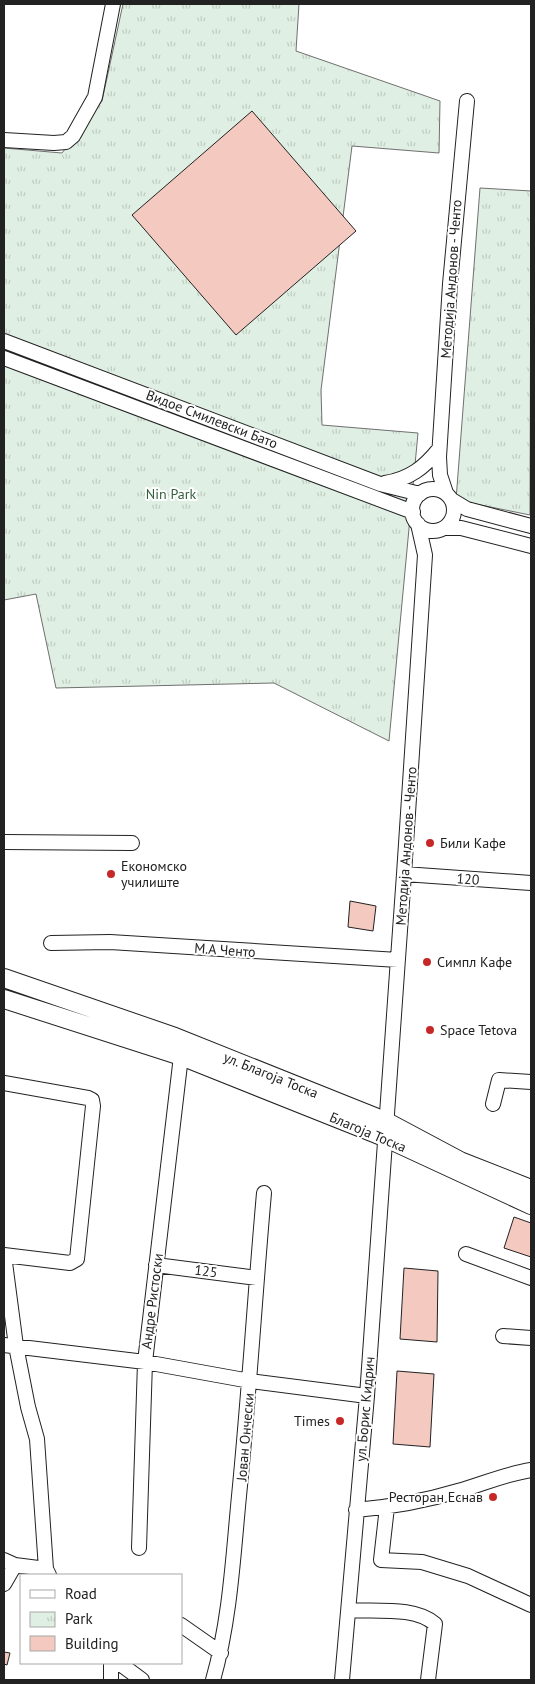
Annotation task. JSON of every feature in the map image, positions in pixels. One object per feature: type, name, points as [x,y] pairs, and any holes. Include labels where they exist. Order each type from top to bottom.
[{"type":"main road","name":"ул. Благоја Тоска","points":[[4,978],[175,1037],[384,1129],[531,1189]]},
{"type":"main road","name":"Благоја Тоска","points":[[4,999],[181,1056],[384,1129],[531,1205]]},
{"type":"street","points":[[4,140],[54,144],[66,142],[73,136],[95,97],[113,4]]},
{"type":"street","name":"Методија Андонов - Ченто","points":[[449,497],[439,453],[450,274],[467,101]]},
{"type":"street","name":"Видое Смилевски Бато","points":[[4,341],[380,484],[423,492]]},
{"type":"street","name":"Видое Смилевски Бато","points":[[4,358],[416,518]]},
{"type":"street","points":[[380,484],[398,481],[414,474],[439,453]]},
{"type":"street","name":"Методија Андонов - Ченто","points":[[423,492],[439,453]]},
{"type":"street","points":[[531,526],[467,509],[440,490],[423,492],[416,499],[416,518],[424,528],[461,528],[531,546]]},
{"type":"street","points":[[442,529],[454,516],[449,497]]},
{"type":"street","name":"Методија Андонов - Ченто","points":[[384,1129],[398,960],[425,555],[416,518]]},
{"type":"street","name":"Методија Андонов - Ченто","points":[[425,555],[442,529]]},
{"type":"street","points":[[4,842],[132,843]]},
{"type":"street","name":"120","points":[[404,874],[531,883]]},
{"type":"street","name":"М.А Ченто","points":[[51,943],[110,942],[398,960]]},
{"type":"street","name":"Андре Ристоски","points":[[138,1548],[145,1362],[181,1056]]},
{"type":"street","points":[[493,1104],[499,1080],[531,1082]]},
{"type":"street","points":[[4,1083],[88,1098],[92,1100],[93,1106],[77,1259],[70,1263],[4,1255],[10,1346],[37,1440],[48,1572],[10,1562],[4,1584]]},
{"type":"street","name":"ул. Борис Кидрич","points":[[342,1680],[367,1396],[384,1129]]},
{"type":"street","name":"Јован Ончески","points":[[214,1680],[221,1653],[230,1590],[250,1381],[264,1192]]},
{"type":"street","points":[[466,1254],[531,1278]]},
{"type":"street","name":"125","points":[[156,1265],[257,1278]]},
{"type":"street","points":[[502,1336],[531,1338]]},
{"type":"street","points":[[10,1346],[145,1362],[250,1381],[367,1396]]},
{"type":"street","points":[[356,1510],[387,1507],[457,1492],[510,1473],[531,1470]]},
{"type":"street","points":[[387,1507],[382,1560],[422,1562],[468,1576],[531,1605]]},
{"type":"street","points":[[349,1610],[410,1614],[427,1617],[435,1624],[428,1680]]},
{"type":"street","points":[[182,1626],[221,1653]]},
{"type":"street","points":[[111,1664],[111,1680]]},
{"type":"street","points":[[119,1664],[142,1680]]},
{"type":"green space","name":"Nin Park","points":[[123,4],[299,4],[296,51],[440,101],[439,153],[352,146],[321,390],[322,425],[418,433],[389,741],[274,683],[56,688],[36,594],[4,600],[4,148],[62,153],[102,101]]},
{"type":"green space","points":[[480,188],[531,191],[530,515],[456,500]]},
{"type":"building","points":[[252,111],[356,231],[236,335],[132,215]]},
{"type":"building","points":[[350,901],[376,906],[373,931],[348,927]]},
{"type":"building","points":[[514,1217],[531,1223],[531,1257],[504,1248]]},
{"type":"building","points":[[404,1268],[438,1271],[437,1342],[400,1339]]},
{"type":"building","points":[[397,1371],[434,1374],[430,1447],[393,1444]]},
{"type":"building","points":[[4,1652],[10,1653],[7,1665],[4,1664]]},
{"type":"place","name":"Били Кафе","points":[[430,843]]},
{"type":"place","name":"Економско училиште","points":[[111,874]]},
{"type":"place","name":"Симпл Кафе","points":[[427,962]]},
{"type":"place","name":"Space Tetova","points":[[430,1030]]},
{"type":"place","name":"Times","points":[[340,1421]]},
{"type":"place","name":"Ресторан Еснав","points":[[493,1497]]}]
